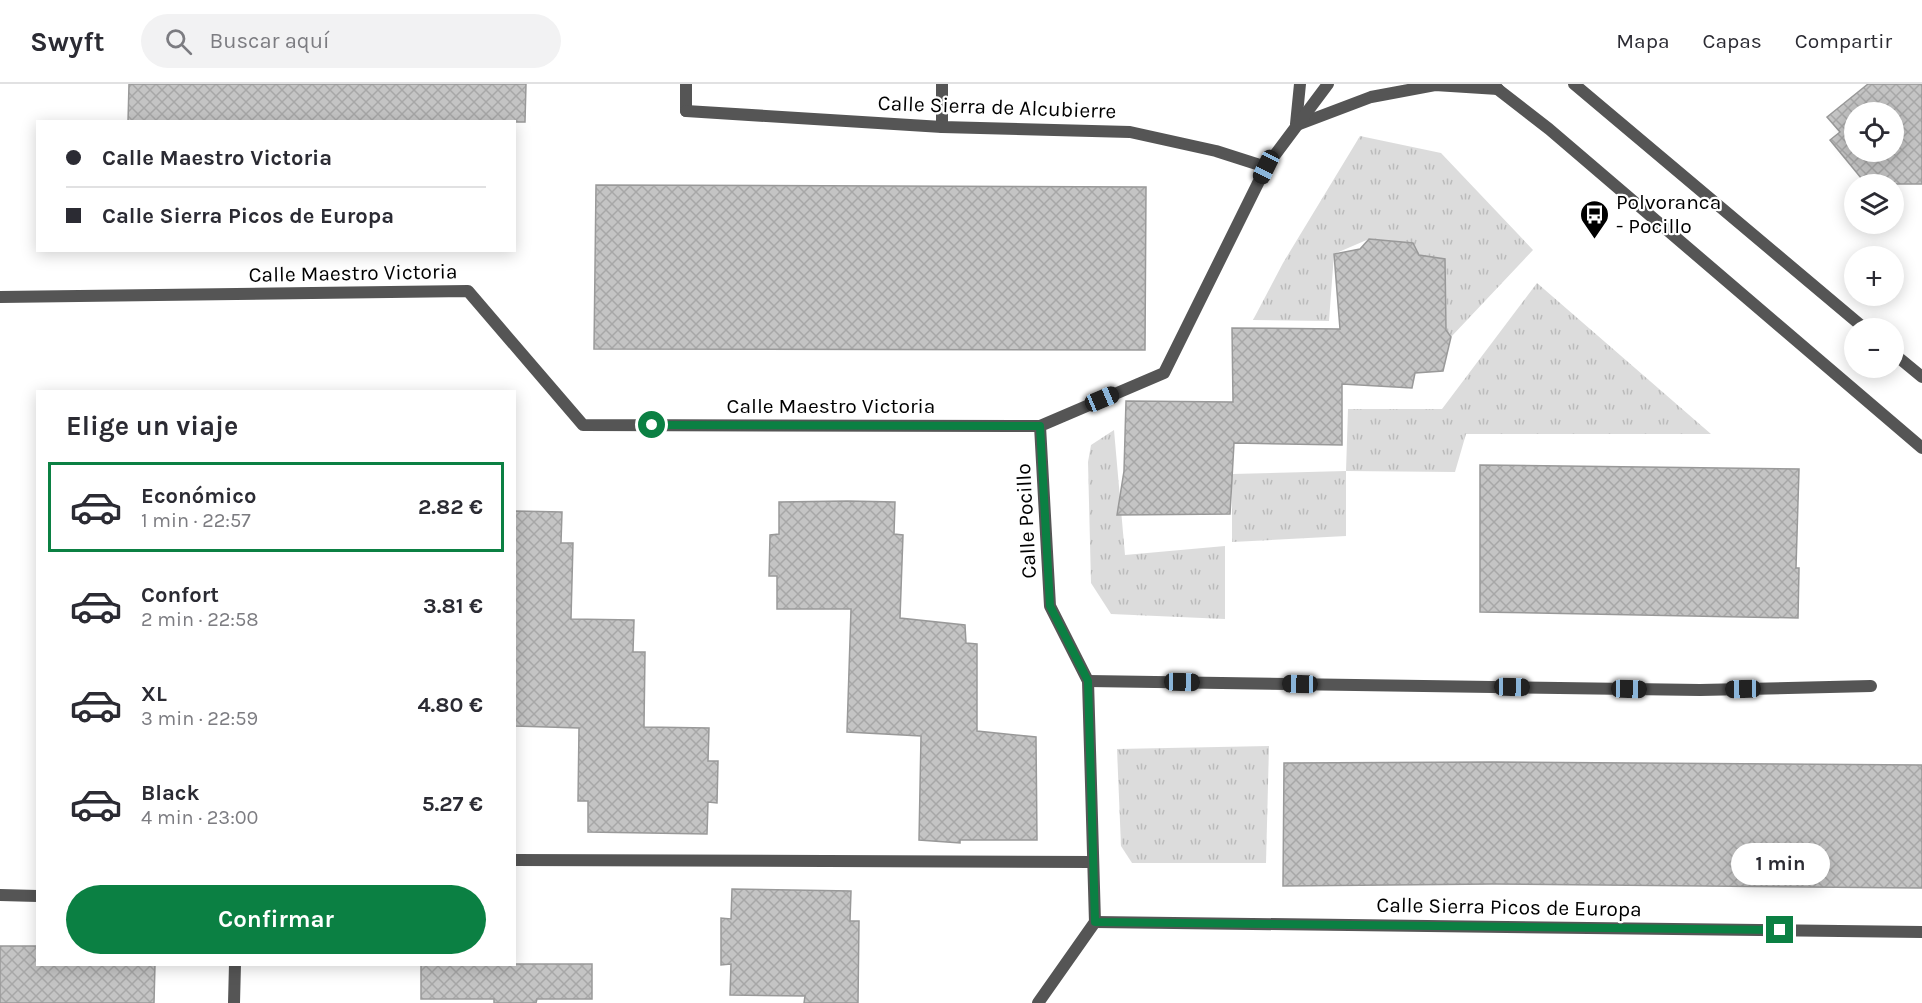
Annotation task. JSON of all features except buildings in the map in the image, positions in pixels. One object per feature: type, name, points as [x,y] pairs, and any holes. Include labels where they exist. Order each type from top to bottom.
[{"type":"street","name":"Calle Sierra de Alcubierre","points":[[686,84],[686,111],[942,126],[1130,132],[1216,151],[1266,167]]},
{"type":"street","points":[[942,84],[942,126]]},
{"type":"street","points":[[1296,125],[1300,84]]},
{"type":"street","points":[[1040,426],[1164,373],[1266,167],[1328,84]]},
{"type":"street","points":[[1574,84],[1852,318]]},
{"type":"street","points":[[1296,125],[1371,98],[1435,85],[1494,87],[1549,129],[1922,448]]},
{"type":"street","name":"Calle Maestro Victoria","points":[[0,297],[468,291],[583,425],[1040,426]]},
{"type":"street","points":[[1904,362],[1922,378]]},
{"type":"street","name":"Calle Pocillo","points":[[1040,426],[1050,606],[1088,681],[1095,922]]},
{"type":"street","points":[[1088,681],[1700,690],[1871,686]]},
{"type":"street","points":[[516,861],[1093,862]]},
{"type":"street","points":[[0,895],[36,896]]},
{"type":"street","points":[[1038,1003],[1095,922]]},
{"type":"street","name":"Calle Sierra Picos de Europa","points":[[1095,922],[1922,932]]},
{"type":"street","points":[[234,1003],[235,966]]},
{"type":"green space","points":[[1360,136],[1441,153],[1533,250],[1451,337],[1443,325],[1412,297],[1446,301],[1445,259],[1419,255],[1412,243],[1369,239],[1334,254],[1329,321],[1253,320],[1283,263]]},
{"type":"green space","points":[[1537,283],[1711,434],[1466,434],[1455,472],[1346,471],[1348,409],[1442,409]]},
{"type":"green space","points":[[1114,430],[1125,555],[1225,546],[1225,619],[1111,614],[1091,583],[1088,462],[1091,445]]},
{"type":"green space","points":[[1346,471],[1346,536],[1232,542],[1232,474]]},
{"type":"green space","points":[[1269,746],[1266,863],[1132,863],[1121,846],[1117,749]]},
{"type":"place","name":"Polvoranca - Pocillo","points":[[1595,240]]},
{"type":"route","points":[[652,425],[1040,426],[1050,606],[1088,681],[1095,922],[1780,930]]}]
